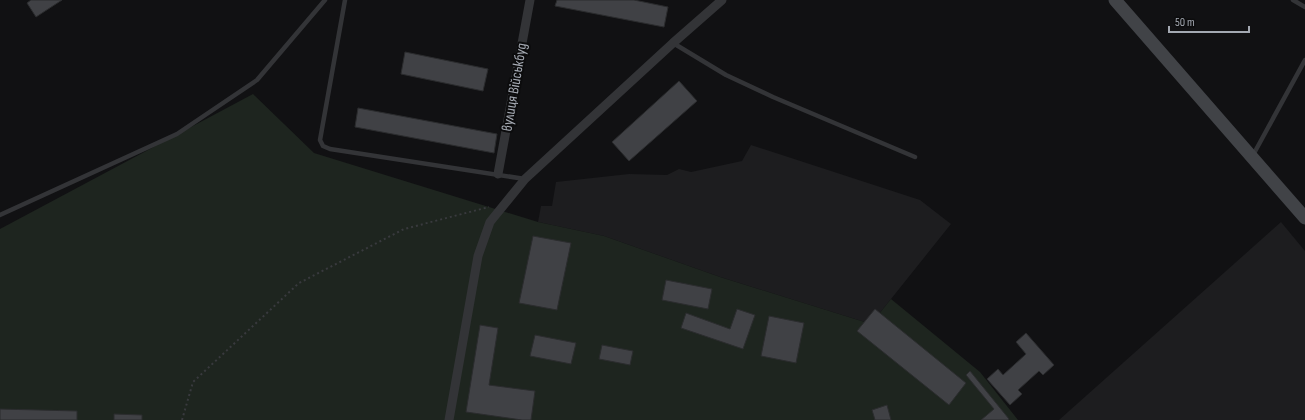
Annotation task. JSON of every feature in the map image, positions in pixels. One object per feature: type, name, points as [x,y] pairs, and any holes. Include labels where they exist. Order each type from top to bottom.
[{"type":"main road","points":[[1115,0],[1305,218]]},
{"type":"street","name":"вулиця Військбуд","points":[[498,174],[530,0]]},
{"type":"street","points":[[449,420],[478,256],[490,222],[526,179],[721,0]]},
{"type":"lane","points":[[0,215],[177,134],[257,80],[325,0]]},
{"type":"lane","points":[[345,0],[320,140],[323,146],[330,149],[526,179]]},
{"type":"lane","points":[[1293,0],[1305,7]]},
{"type":"lane","points":[[673,43],[726,75],[773,97],[915,156]]},
{"type":"lane","points":[[1252,157],[1305,60]]},
{"type":"path","points":[[182,420],[193,382],[299,283],[404,228],[506,202]]},
{"type":"shaded area","points":[[253,94],[314,153],[538,222],[604,236],[720,277],[871,324],[891,299],[980,372],[1018,420],[0,420],[0,229]]},
{"type":"shaded area","points":[[751,145],[920,200],[951,224],[871,324],[720,277],[604,236],[538,222],[541,206],[552,206],[556,182],[629,174],[667,175],[679,169],[691,172],[742,161]]},
{"type":"shaded area","points":[[1281,222],[1305,251],[1305,420],[1059,420]]},
{"type":"building","points":[[31,0],[62,0],[36,17],[27,3]]},
{"type":"building","points":[[557,0],[634,0],[668,7],[664,27],[555,6]]},
{"type":"building","points":[[405,52],[488,69],[483,91],[401,74]]},
{"type":"building","points":[[679,81],[697,101],[629,161],[612,142]]},
{"type":"building","points":[[358,108],[497,134],[494,153],[355,127]]},
{"type":"building","points":[[533,236],[571,243],[557,310],[519,303]]},
{"type":"building","points":[[666,280],[712,289],[708,309],[662,300]]},
{"type":"building","points":[[737,309],[755,315],[743,349],[681,328],[686,313],[730,329]]},
{"type":"building","points":[[875,309],[966,383],[949,405],[857,331]]},
{"type":"building","points":[[769,316],[804,323],[796,363],[761,356]]},
{"type":"building","points":[[480,325],[498,328],[489,385],[535,391],[531,420],[466,412]]},
{"type":"building","points":[[1026,333],[1054,365],[1043,375],[1039,371],[1018,390],[1022,394],[1010,405],[987,379],[998,369],[1003,375],[1026,354],[1016,342]]},
{"type":"building","points":[[535,335],[576,343],[571,364],[530,356]]},
{"type":"building","points":[[602,345],[633,351],[630,365],[599,359]]},
{"type":"building","points":[[970,371],[1009,419],[1008,420],[981,420],[994,409],[966,375]]},
{"type":"building","points":[[887,405],[891,420],[875,420],[872,410]]},
{"type":"building","points":[[0,409],[77,411],[77,420],[0,420]]},
{"type":"building","points":[[114,414],[142,415],[142,420],[114,420]]}]
